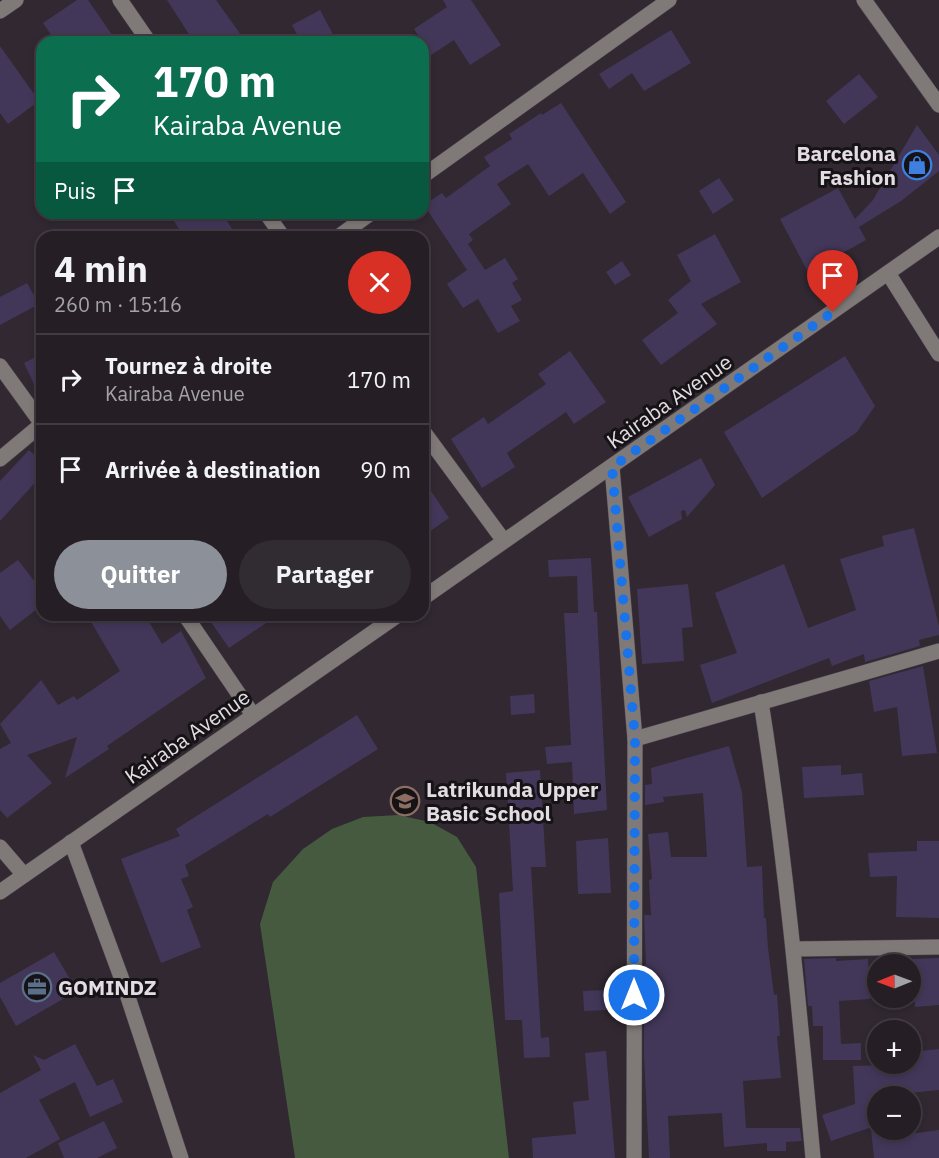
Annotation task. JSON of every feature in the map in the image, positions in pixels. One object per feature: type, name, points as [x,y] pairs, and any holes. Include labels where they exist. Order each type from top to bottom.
[{"type":"street","points":[[0,11],[16,0]]},
{"type":"street","points":[[120,0],[145,36]]},
{"type":"street","points":[[429,172],[669,0]]},
{"type":"street","points":[[864,0],[939,105]]},
{"type":"street","points":[[346,231],[363,219]]},
{"type":"street","name":"Kairaba Avenue","points":[[429,593],[939,237]]},
{"type":"street","points":[[888,273],[939,354]]},
{"type":"street","points":[[0,366],[36,416]]},
{"type":"street","points":[[0,459],[36,429]]},
{"type":"street","points":[[429,439],[504,542]]},
{"type":"street","points":[[612,467],[635,739],[634,1158]]},
{"type":"street","points":[[189,621],[253,715]]},
{"type":"street","name":"Kairaba Avenue","points":[[0,892],[389,621]]},
{"type":"street","points":[[635,739],[939,651]]},
{"type":"street","points":[[761,702],[771,763],[794,948],[813,1158]]},
{"type":"street","points":[[70,842],[124,985],[182,1158]]},
{"type":"street","points":[[0,847],[24,875]]},
{"type":"street","points":[[794,948],[939,947]]},
{"type":"green space","points":[[398,815],[430,822],[457,837],[476,867],[509,1158],[295,1158],[260,924],[273,882],[303,849],[332,829],[363,817]]},
{"type":"building","points":[[77,0],[88,0],[113,36],[52,36],[43,23]]},
{"type":"building","points":[[167,0],[216,0],[242,36],[190,36]]},
{"type":"building","points":[[443,0],[471,0],[501,45],[470,65],[454,40],[431,55],[429,36],[419,36],[414,29],[447,7]]},
{"type":"building","points":[[320,10],[334,36],[298,36],[292,25]]},
{"type":"building","points":[[671,30],[691,63],[644,91],[632,73],[609,89],[599,74]]},
{"type":"building","points":[[0,46],[36,97],[36,103],[8,124],[0,113]]},
{"type":"building","points":[[859,74],[878,97],[844,124],[826,101]]},
{"type":"building","points":[[561,103],[626,202],[610,214],[583,173],[549,196],[528,164],[497,184],[511,204],[469,234],[473,240],[468,244],[485,270],[505,258],[518,279],[512,283],[522,300],[511,306],[520,321],[498,333],[478,299],[463,308],[447,284],[467,270],[429,213],[429,202],[442,193],[446,198],[490,166],[484,157],[512,139],[509,134],[541,113],[542,115]]},
{"type":"building","points":[[917,125],[939,155],[939,171],[901,201],[859,227],[866,240],[808,272],[780,219],[838,188],[855,219],[873,200]]},
{"type":"building","points":[[719,178],[734,200],[713,214],[699,191]]},
{"type":"building","points":[[173,219],[226,219],[233,231],[180,231]]},
{"type":"building","points":[[715,234],[741,282],[701,304],[717,324],[661,365],[642,340],[678,313],[668,300],[691,281],[677,255]]},
{"type":"building","points":[[622,261],[631,275],[615,285],[606,272]]},
{"type":"building","points":[[27,283],[36,299],[36,306],[0,325],[0,297]]},
{"type":"building","points":[[570,351],[606,402],[574,424],[566,412],[507,453],[515,467],[482,488],[451,439],[484,417],[488,424],[546,384],[538,374]]},
{"type":"building","points":[[845,356],[875,406],[857,432],[762,498],[724,432]]},
{"type":"building","points":[[36,357],[36,388],[24,363]]},
{"type":"building","points":[[29,450],[36,456],[36,482],[0,521],[0,481]]},
{"type":"building","points":[[701,458],[715,485],[687,517],[685,510],[681,511],[682,519],[649,537],[628,497]]},
{"type":"building","points":[[429,488],[449,518],[429,532]]},
{"type":"building","points":[[914,528],[939,626],[939,635],[919,640],[920,646],[865,662],[864,654],[832,666],[829,658],[712,703],[700,665],[737,653],[715,593],[784,564],[808,628],[856,610],[840,559],[884,546],[882,536]]},
{"type":"building","points":[[591,558],[594,612],[597,612],[607,810],[574,814],[572,762],[547,764],[545,747],[571,745],[564,613],[578,613],[577,576],[549,577],[548,560]]},
{"type":"building","points":[[18,560],[36,583],[36,610],[10,630],[0,616],[0,573]]},
{"type":"building","points":[[688,584],[693,627],[682,628],[684,661],[642,664],[637,589]]},
{"type":"building","points":[[91,621],[149,621],[162,644],[181,631],[206,678],[107,746],[109,749],[65,778],[77,737],[27,755],[52,783],[7,818],[0,810],[0,749],[11,743],[0,724],[41,680],[58,705],[74,696],[77,700],[120,671]]},
{"type":"building","points":[[210,621],[269,621],[229,648]]},
{"type":"building","points":[[923,666],[937,753],[902,756],[897,707],[874,712],[869,681]]},
{"type":"building","points":[[534,694],[535,713],[511,715],[510,696]]},
{"type":"building","points":[[357,715],[378,749],[270,817],[268,814],[185,865],[189,876],[181,879],[193,907],[187,910],[201,947],[161,963],[121,859],[180,836],[176,829]]},
{"type":"building","points":[[729,746],[742,792],[747,867],[762,866],[764,918],[766,918],[774,995],[777,994],[780,1036],[777,1036],[781,1078],[743,1081],[746,1128],[800,1128],[802,1141],[786,1142],[786,1151],[767,1151],[767,1143],[724,1147],[722,1113],[668,1116],[670,1158],[649,1158],[644,1056],[644,965],[646,965],[644,915],[651,915],[649,880],[652,879],[648,834],[668,832],[671,857],[707,857],[703,793],[663,797],[664,802],[645,805],[645,785],[652,784],[651,768]]},
{"type":"building","points":[[841,765],[841,775],[862,773],[864,795],[804,798],[802,767]]},
{"type":"building","points":[[540,770],[546,867],[531,867],[541,1038],[549,1037],[550,1057],[524,1058],[522,1020],[505,1020],[499,893],[513,891],[506,773]]},
{"type":"building","points":[[608,838],[611,893],[578,894],[576,841]]},
{"type":"building","points":[[917,841],[939,841],[939,918],[896,917],[897,876],[870,877],[868,853],[917,851]]},
{"type":"building","name":"GOMINDZ","points":[[54,952],[77,991],[16,1026],[0,997],[0,983]]},
{"type":"building","points":[[836,958],[836,961],[867,959],[867,999],[839,1001],[841,1044],[861,1043],[861,1060],[823,1060],[823,1026],[813,1026],[812,1006],[808,1006],[804,959]]},
{"type":"building","points":[[939,958],[939,1005],[921,1006],[921,959]]},
{"type":"building","points":[[606,990],[607,1010],[584,1011],[583,991]]},
{"type":"building","points":[[75,1044],[97,1086],[113,1079],[123,1102],[90,1117],[75,1082],[39,1100],[60,1139],[26,1158],[0,1158],[0,1093],[41,1070],[33,1055],[44,1060]]},
{"type":"building","points":[[939,1049],[939,1090],[921,1092],[921,1086],[867,1086],[867,1129],[831,1141],[822,1115],[855,1104],[853,1066],[867,1066],[867,1074],[921,1074],[921,1051]]},
{"type":"building","points":[[606,1051],[615,1158],[533,1158],[532,1138],[576,1134],[573,1102],[589,1100],[585,1053]]},
{"type":"building","points":[[104,1121],[117,1148],[97,1158],[64,1158],[58,1143]]},
{"type":"building","points":[[939,1130],[939,1158],[874,1158],[872,1140],[921,1140],[921,1132]]},
{"type":"place","name":"Barcelona Fashion","points":[[917,165]]},
{"type":"place","name":"Latrikunda Upper Basic School","points":[[405,801]]},
{"type":"place","name":"GOMINDZ","points":[[37,987]]},
{"type":"route","points":[[634,995],[635,739],[612,467],[833,312]]}]
